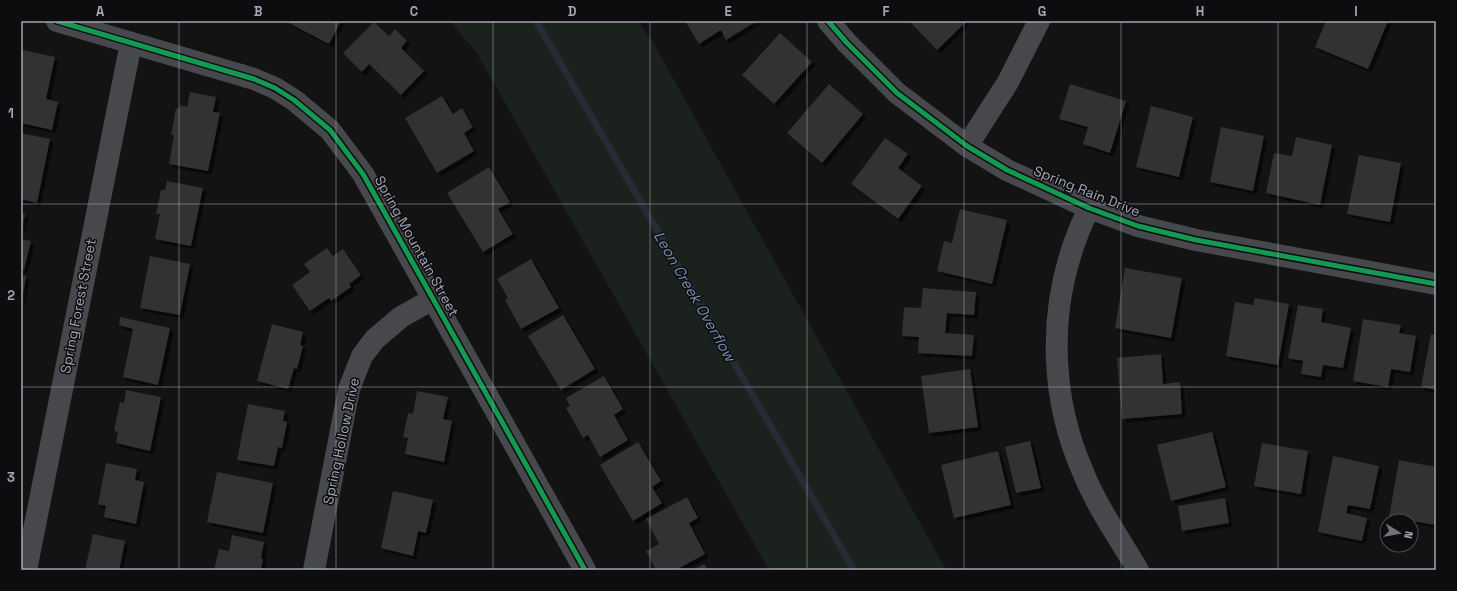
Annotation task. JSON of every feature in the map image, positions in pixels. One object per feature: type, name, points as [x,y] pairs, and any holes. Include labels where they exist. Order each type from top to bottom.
[{"type":"street","name":"Spring Mountain Street","points":[[57,21],[254,78],[275,88],[294,100],[330,130],[363,174],[585,570]]},
{"type":"street","name":"Spring Rain Drive","points":[[828,21],[847,43],[897,93],[967,146],[1007,170],[1088,208],[1138,226],[1196,240],[1436,284]]},
{"type":"street","points":[[967,146],[1008,82],[1038,21]]},
{"type":"street","name":"Spring Forest Street","points":[[26,570],[131,43]]},
{"type":"street","points":[[1088,208],[1073,248],[1064,279],[1058,312],[1058,378],[1071,442],[1083,472],[1097,502],[1138,570]]},
{"type":"street","name":"Spring Hollow Drive","points":[[314,570],[349,389],[362,356],[375,339],[401,317],[433,298]]},
{"type":"shaded area","points":[[450,21],[638,21],[654,44],[946,570],[769,570],[477,53]]},
{"type":"building","points":[[285,21],[341,21],[329,44]]},
{"type":"building","points":[[685,21],[757,21],[726,40],[721,30],[699,44]]},
{"type":"building","points":[[909,21],[967,21],[937,50]]},
{"type":"building","points":[[1326,21],[1388,21],[1368,69],[1315,47]]},
{"type":"building","points":[[374,22],[389,36],[395,29],[407,41],[401,48],[424,71],[401,95],[369,64],[362,72],[343,53]]},
{"type":"building","points":[[780,33],[812,62],[774,104],[742,75]]},
{"type":"building","points":[[23,50],[55,57],[46,99],[58,102],[52,130],[21,123],[21,61]]},
{"type":"building","points":[[829,84],[863,114],[822,163],[787,133]]},
{"type":"building","points":[[1070,84],[1126,101],[1110,153],[1083,144],[1088,127],[1059,119]]},
{"type":"building","points":[[190,92],[216,97],[213,112],[220,113],[208,171],[169,164],[174,135],[171,135],[176,108],[179,109],[180,105],[187,107]]},
{"type":"building","points":[[442,96],[453,114],[462,108],[473,127],[464,133],[474,151],[437,173],[405,118]]},
{"type":"building","points":[[1151,106],[1193,117],[1179,177],[1136,167]]},
{"type":"building","points":[[1221,127],[1264,136],[1253,191],[1210,182]]},
{"type":"building","points":[[21,133],[50,139],[37,203],[21,199]]},
{"type":"building","points":[[1296,137],[1332,145],[1320,205],[1266,193],[1274,153],[1292,156]]},
{"type":"building","points":[[885,138],[908,154],[898,168],[922,186],[898,219],[851,184]]},
{"type":"building","points":[[1359,155],[1401,163],[1390,222],[1347,214]]},
{"type":"building","points":[[489,167],[510,202],[498,209],[513,234],[483,252],[447,193]]},
{"type":"building","points":[[167,181],[203,188],[191,246],[155,239],[160,214],[156,214],[161,190],[165,190]]},
{"type":"building","points":[[960,209],[1007,220],[992,284],[937,271],[944,241],[952,243]]},
{"type":"building","points":[[21,213],[25,214],[22,229],[21,229]]},
{"type":"building","points":[[21,239],[31,241],[24,270],[21,269]]},
{"type":"building","points":[[327,248],[333,256],[343,249],[361,275],[349,284],[351,287],[331,301],[329,298],[310,311],[292,285],[310,272],[304,264]]},
{"type":"building","points":[[150,256],[190,264],[180,315],[140,308]]},
{"type":"building","points":[[531,259],[559,308],[521,329],[505,300],[508,298],[497,279]]},
{"type":"building","points":[[1125,268],[1182,278],[1171,338],[1115,328]]},
{"type":"building","points":[[21,275],[26,276],[22,301],[21,301]]},
{"type":"building","points":[[923,288],[976,292],[974,315],[947,313],[945,333],[974,335],[972,356],[918,353],[919,337],[902,336],[904,307],[921,308]]},
{"type":"building","points":[[1255,298],[1289,304],[1278,365],[1226,356],[1235,302],[1253,305]]},
{"type":"building","points":[[1298,305],[1323,309],[1321,322],[1351,328],[1343,368],[1323,365],[1321,377],[1301,374],[1303,361],[1288,358]]},
{"type":"building","points":[[563,315],[595,369],[561,390],[528,336]]},
{"type":"building","points":[[120,317],[170,328],[158,385],[123,377],[133,329],[119,325]]},
{"type":"building","points":[[1363,319],[1401,325],[1399,333],[1416,336],[1410,372],[1391,369],[1388,387],[1353,381]]},
{"type":"building","points":[[272,324],[303,332],[300,345],[303,346],[297,369],[294,368],[288,389],[257,381]]},
{"type":"building","points":[[1431,334],[1436,335],[1436,390],[1421,387]]},
{"type":"building","points":[[1161,354],[1163,384],[1180,382],[1182,414],[1122,419],[1117,358]]},
{"type":"building","points":[[970,369],[978,427],[929,433],[921,376]]},
{"type":"building","points":[[604,376],[623,409],[614,415],[628,440],[600,457],[588,435],[583,438],[566,408],[570,406],[566,398]]},
{"type":"building","points":[[126,390],[161,397],[150,451],[116,443],[118,432],[114,431],[120,402],[124,403]]},
{"type":"building","points":[[417,391],[448,397],[443,419],[452,421],[444,462],[405,454],[408,438],[403,437],[408,413],[413,414]]},
{"type":"building","points":[[248,404],[285,411],[283,421],[287,422],[282,448],[278,447],[274,466],[237,460]]},
{"type":"building","points":[[1212,432],[1226,487],[1171,501],[1157,445]]},
{"type":"building","points":[[1030,441],[1041,488],[1016,493],[1005,447]]},
{"type":"building","points":[[638,442],[661,481],[652,487],[662,503],[633,521],[600,465]]},
{"type":"building","points":[[1262,443],[1308,451],[1301,494],[1254,486]]},
{"type":"building","points":[[998,451],[1011,505],[954,518],[941,465]]},
{"type":"building","points":[[1333,456],[1379,466],[1370,509],[1348,505],[1346,513],[1367,518],[1362,541],[1318,532]]},
{"type":"building","points":[[1399,460],[1436,467],[1436,525],[1419,522],[1419,513],[1390,513]]},
{"type":"building","points":[[106,463],[137,469],[135,480],[144,482],[136,524],[104,517],[106,506],[98,504]]},
{"type":"building","points":[[217,472],[273,483],[263,533],[207,522]]},
{"type":"building","points":[[393,491],[433,500],[426,533],[418,531],[413,556],[381,548]]},
{"type":"building","points":[[687,497],[698,518],[689,523],[705,554],[676,570],[656,570],[646,551],[659,544],[646,519]]},
{"type":"building","points":[[1225,498],[1229,523],[1182,531],[1178,506]]},
{"type":"building","points":[[93,534],[125,541],[119,570],[85,570]]},
{"type":"building","points":[[232,535],[264,542],[261,558],[263,559],[261,570],[214,570],[219,549],[229,551]]},
{"type":"building","points":[[704,564],[708,570],[693,570]]},
{"type":"waterway","name":"Leon Creek Overflow","points":[[536,21],[854,570]]},
{"type":"cycle path","points":[[57,21],[254,79],[275,88],[294,100],[330,130],[363,174],[585,570]]},
{"type":"cycle path","points":[[828,21],[847,43],[897,93],[967,146],[1007,170],[1089,208],[1138,226],[1196,240],[1436,284]]}]
